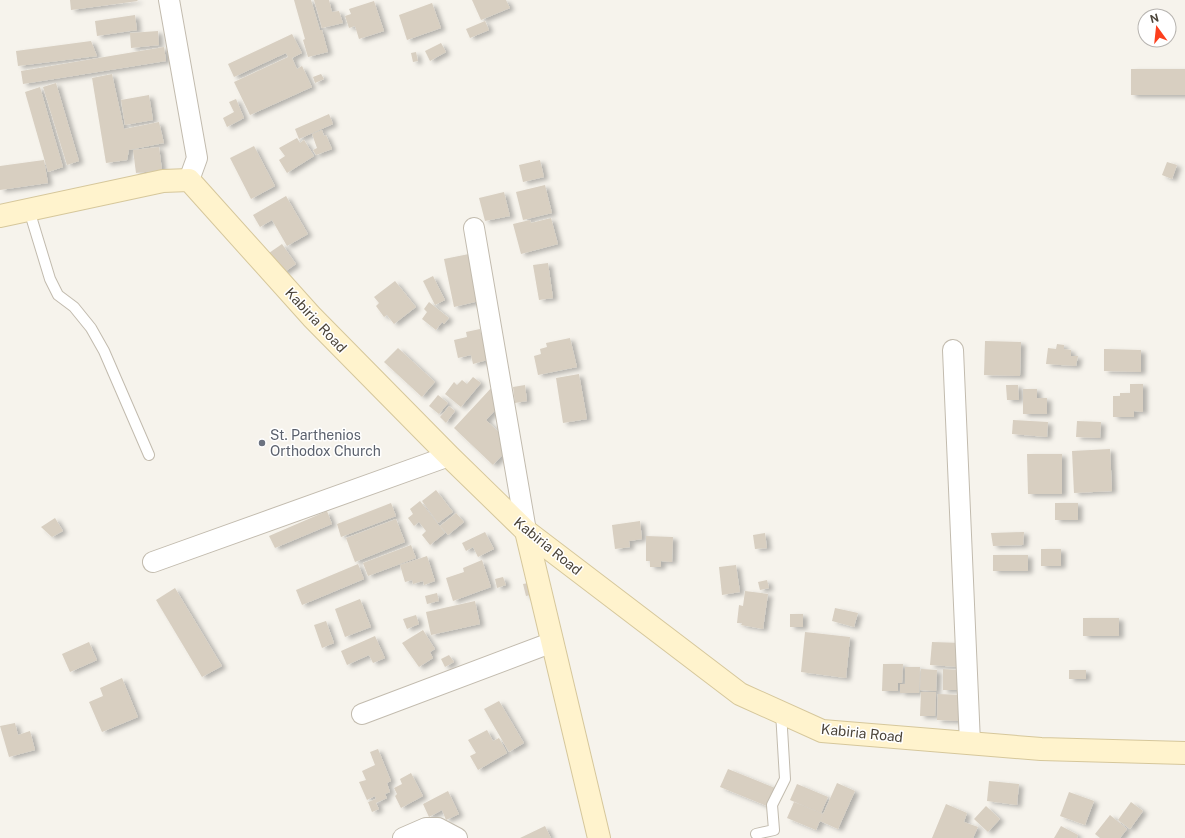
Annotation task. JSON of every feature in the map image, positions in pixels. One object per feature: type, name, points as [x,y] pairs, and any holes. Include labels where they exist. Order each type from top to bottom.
[{"type":"main road","points":[[0,216],[163,181],[189,180]]},
{"type":"main road","name":"Kabiria Road","points":[[189,180],[312,317],[449,456],[526,531],[740,694],[822,731],[1041,749],[1185,753]]},
{"type":"main road","points":[[526,531],[599,838]]},
{"type":"street","points":[[169,0],[197,158],[189,180]]},
{"type":"street","points":[[474,228],[526,531]]},
{"type":"street","points":[[953,350],[970,743]]},
{"type":"street","points":[[153,562],[449,456]]},
{"type":"street","points":[[362,714],[553,642]]},
{"type":"street","points":[[403,838],[426,828],[438,828],[457,838]]},
{"type":"lane","points":[[29,210],[50,280],[58,295],[74,307],[91,328],[104,351],[149,454]]},
{"type":"lane","points":[[756,834],[774,830],[772,805],[785,779],[781,712]]},
{"type":"building","points":[[70,0],[137,0],[138,1],[71,10]]},
{"type":"building","points":[[294,0],[311,0],[328,52],[308,57],[303,40],[305,39]]},
{"type":"building","points":[[314,0],[329,0],[332,12],[339,11],[343,23],[322,28]]},
{"type":"building","points":[[472,0],[506,0],[510,8],[481,20]]},
{"type":"building","points":[[374,1],[384,31],[359,39],[355,26],[349,28],[345,16],[351,14],[349,9]]},
{"type":"building","points":[[432,3],[441,28],[407,40],[399,15]]},
{"type":"building","points":[[135,15],[137,30],[97,36],[95,21]]},
{"type":"building","points":[[485,21],[489,30],[470,38],[466,29]]},
{"type":"building","points":[[158,31],[159,45],[131,48],[130,33]]},
{"type":"building","points":[[292,34],[302,53],[292,58],[297,69],[302,66],[312,87],[250,115],[234,82],[288,57],[286,53],[234,77],[228,64]]},
{"type":"building","points":[[91,41],[97,56],[18,66],[16,51]]},
{"type":"building","points":[[441,43],[446,52],[430,61],[425,51]]},
{"type":"building","points":[[164,47],[166,61],[23,84],[21,71]]},
{"type":"building","points":[[416,52],[418,61],[413,62],[411,53]]},
{"type":"building","points":[[1131,69],[1185,69],[1185,95],[1131,95]]},
{"type":"building","points":[[112,74],[124,129],[159,122],[164,143],[129,150],[127,160],[106,163],[92,78]]},
{"type":"building","points":[[321,74],[324,79],[315,83],[313,77]]},
{"type":"building","points":[[56,83],[79,161],[67,165],[43,87]]},
{"type":"building","points":[[40,87],[63,167],[48,172],[25,92]]},
{"type":"building","points":[[149,95],[153,120],[125,125],[121,100]]},
{"type":"building","points":[[236,99],[244,118],[227,127],[223,118],[234,112],[229,102]]},
{"type":"building","points":[[329,114],[333,124],[299,139],[295,129]]},
{"type":"building","points":[[322,130],[324,136],[326,135],[332,149],[316,155],[313,150],[317,148],[312,134]]},
{"type":"building","points":[[297,138],[300,143],[304,140],[314,156],[287,173],[279,160],[285,156],[279,148]]},
{"type":"building","points":[[254,146],[275,186],[251,199],[230,158]]},
{"type":"building","points":[[159,147],[162,170],[136,173],[133,150]]},
{"type":"building","points":[[44,160],[48,183],[0,190],[0,166]]},
{"type":"building","points":[[540,160],[544,177],[523,182],[519,165]]},
{"type":"building","points":[[1167,162],[1177,165],[1172,179],[1162,175]]},
{"type":"building","points":[[545,185],[552,213],[523,220],[516,192]]},
{"type":"building","points":[[504,192],[510,216],[485,221],[479,198]]},
{"type":"building","points":[[286,196],[308,234],[287,246],[272,220],[260,227],[253,215]]},
{"type":"building","points":[[551,218],[558,244],[521,254],[513,224],[530,220],[531,223]]},
{"type":"building","points":[[282,244],[296,264],[283,273],[269,253]]},
{"type":"building","points":[[469,254],[479,301],[454,307],[444,259]]},
{"type":"building","points":[[548,263],[553,298],[539,300],[533,265]]},
{"type":"building","points":[[433,276],[445,300],[435,305],[423,281]]},
{"type":"building","points":[[395,281],[416,307],[394,324],[387,315],[384,317],[376,306],[379,303],[374,297]]},
{"type":"building","points":[[429,302],[449,318],[444,324],[442,322],[436,330],[422,319],[427,312],[424,309]]},
{"type":"building","points":[[480,329],[487,360],[473,364],[471,355],[458,358],[454,340],[467,337],[466,332]]},
{"type":"building","points":[[570,338],[577,367],[538,375],[534,356],[541,354],[540,349],[547,347],[546,343]]},
{"type":"building","points":[[985,341],[1021,342],[1020,376],[984,375]]},
{"type":"building","points":[[1057,344],[1064,345],[1064,349],[1071,350],[1071,356],[1078,356],[1076,366],[1046,364],[1048,348],[1056,349]]},
{"type":"building","points":[[398,348],[435,382],[422,397],[384,362]]},
{"type":"building","points":[[1104,349],[1141,350],[1141,372],[1104,371]]},
{"type":"building","points":[[579,374],[587,419],[563,423],[556,378]]},
{"type":"building","points":[[473,377],[481,383],[461,407],[445,394],[454,382],[457,385],[462,380],[467,384]]},
{"type":"building","points":[[1130,384],[1143,384],[1143,412],[1134,411],[1134,417],[1113,417],[1113,396],[1120,396],[1120,393],[1130,393]]},
{"type":"building","points":[[525,385],[527,401],[515,403],[513,387]]},
{"type":"building","points":[[1006,385],[1018,385],[1019,400],[1007,400]]},
{"type":"building","points":[[493,386],[500,405],[486,420],[507,440],[510,447],[493,465],[454,428]]},
{"type":"building","points":[[1023,389],[1037,389],[1037,398],[1047,398],[1047,414],[1023,414]]},
{"type":"building","points":[[438,395],[448,403],[439,414],[429,406]]},
{"type":"building","points":[[449,406],[455,411],[446,423],[440,417]]},
{"type":"building","points":[[1013,420],[1048,422],[1047,437],[1012,434]]},
{"type":"building","points":[[1077,421],[1101,422],[1100,438],[1076,437]]},
{"type":"building","points":[[1110,449],[1112,491],[1074,493],[1072,451]]},
{"type":"building","points":[[1027,454],[1062,454],[1062,494],[1028,494]]},
{"type":"building","points":[[436,490],[453,512],[438,523],[422,501]]},
{"type":"building","points":[[420,501],[445,533],[430,545],[422,535],[426,531],[419,522],[414,526],[408,518],[413,514],[410,509]]},
{"type":"building","points":[[391,503],[396,516],[341,537],[337,524]]},
{"type":"building","points":[[1055,503],[1078,503],[1078,520],[1055,520]]},
{"type":"building","points":[[327,511],[332,524],[275,548],[269,536]]},
{"type":"building","points":[[456,513],[464,522],[448,535],[440,526]]},
{"type":"building","points":[[55,518],[63,531],[52,537],[41,527]]},
{"type":"building","points":[[396,519],[405,542],[355,562],[346,538]]},
{"type":"building","points":[[640,521],[642,539],[629,541],[630,547],[615,549],[612,525]]},
{"type":"building","points":[[485,532],[494,549],[478,557],[473,547],[466,551],[462,543]]},
{"type":"building","points":[[1024,532],[1023,545],[993,546],[991,533]]},
{"type":"building","points":[[765,533],[767,548],[755,549],[753,535]]},
{"type":"building","points":[[646,536],[673,537],[672,562],[661,561],[661,567],[650,567],[650,561],[646,561]]},
{"type":"building","points":[[411,545],[416,558],[368,576],[363,563]]},
{"type":"building","points":[[1041,549],[1061,549],[1061,566],[1041,566]]},
{"type":"building","points":[[993,555],[1028,555],[1028,571],[993,571]]},
{"type":"building","points":[[427,556],[435,581],[424,585],[423,581],[413,584],[412,580],[405,582],[400,565]]},
{"type":"building","points":[[482,560],[491,587],[453,601],[446,578],[464,572],[463,568]]},
{"type":"building","points":[[358,564],[364,579],[302,605],[296,590]]},
{"type":"building","points":[[736,565],[740,592],[722,595],[719,567]]},
{"type":"building","points":[[503,577],[506,585],[497,588],[495,579]]},
{"type":"building","points":[[767,580],[769,588],[760,590],[758,582]]},
{"type":"building","points":[[534,582],[536,594],[526,596],[523,584]]},
{"type":"building","points":[[175,588],[222,666],[202,677],[156,600]]},
{"type":"building","points":[[745,591],[768,594],[763,629],[737,623],[739,605],[743,606]]},
{"type":"building","points":[[437,593],[439,601],[427,604],[425,596]]},
{"type":"building","points":[[360,599],[371,627],[345,637],[335,609]]},
{"type":"building","points":[[475,601],[480,624],[431,635],[426,612]]},
{"type":"building","points":[[835,608],[858,613],[854,627],[832,621]]},
{"type":"building","points":[[790,614],[803,614],[803,627],[790,627]]},
{"type":"building","points":[[416,615],[419,624],[407,629],[403,619]]},
{"type":"building","points":[[1083,618],[1119,618],[1119,636],[1083,636]]},
{"type":"building","points":[[326,621],[334,643],[322,648],[314,625]]},
{"type":"building","points":[[423,630],[435,649],[430,652],[433,658],[419,667],[402,643]]},
{"type":"building","points":[[805,632],[850,637],[846,678],[801,672]]},
{"type":"building","points":[[375,636],[385,658],[373,663],[369,655],[347,665],[341,651]]},
{"type":"building","points":[[89,642],[97,660],[70,672],[62,654]]},
{"type":"building","points":[[932,642],[962,643],[960,667],[930,665]]},
{"type":"building","points":[[449,655],[454,662],[445,667],[441,659]]},
{"type":"building","points":[[883,664],[903,664],[902,683],[898,683],[898,691],[882,691]]},
{"type":"building","points":[[905,667],[920,667],[919,693],[900,693],[900,684],[905,684]]},
{"type":"building","points":[[921,669],[937,670],[936,691],[920,690]]},
{"type":"building","points":[[943,669],[958,670],[957,690],[943,690]]},
{"type":"building","points":[[1069,670],[1086,670],[1086,679],[1069,679]]},
{"type":"building","points":[[122,678],[138,717],[102,732],[89,702],[103,696],[100,688]]},
{"type":"building","points":[[921,692],[936,692],[935,716],[920,716]]},
{"type":"building","points":[[938,694],[961,695],[960,721],[937,720]]},
{"type":"building","points":[[499,701],[524,743],[509,752],[484,709]]},
{"type":"building","points":[[15,723],[18,735],[30,731],[35,750],[9,757],[0,726]]},
{"type":"building","points":[[487,730],[493,741],[499,738],[507,753],[478,770],[470,756],[476,753],[468,740]]},
{"type":"building","points":[[378,749],[391,781],[387,783],[390,792],[385,794],[387,798],[376,803],[379,809],[372,812],[368,802],[376,799],[375,796],[367,800],[359,782],[366,780],[362,771],[375,765],[370,752]]},
{"type":"building","points":[[728,769],[775,788],[767,806],[720,787]]},
{"type":"building","points":[[411,773],[423,796],[401,808],[395,796],[397,794],[394,788],[402,784],[400,779]]},
{"type":"building","points":[[989,781],[1019,784],[1017,805],[987,801]]},
{"type":"building","points":[[837,783],[855,791],[838,829],[820,821]]},
{"type":"building","points":[[797,784],[828,797],[821,813],[790,800]]},
{"type":"building","points":[[448,791],[459,814],[446,820],[442,810],[429,817],[423,804]]},
{"type":"building","points":[[1069,792],[1094,801],[1085,825],[1060,816]]},
{"type":"building","points":[[794,802],[823,814],[816,830],[787,818]]},
{"type":"building","points":[[1131,802],[1143,811],[1130,829],[1118,820]]},
{"type":"building","points":[[946,804],[967,813],[964,822],[978,827],[973,838],[932,838]]},
{"type":"building","points":[[986,806],[1000,819],[988,832],[974,819]]},
{"type":"building","points":[[1110,815],[1127,829],[1120,838],[1100,838],[1095,834]]},
{"type":"building","points":[[545,826],[551,838],[520,838]]},
{"type":"building","points":[[1061,826],[1078,835],[1077,838],[1054,838]]},
{"type":"place","name":"St. Parthenios Orthodox Church","points":[[262,443]]}]
